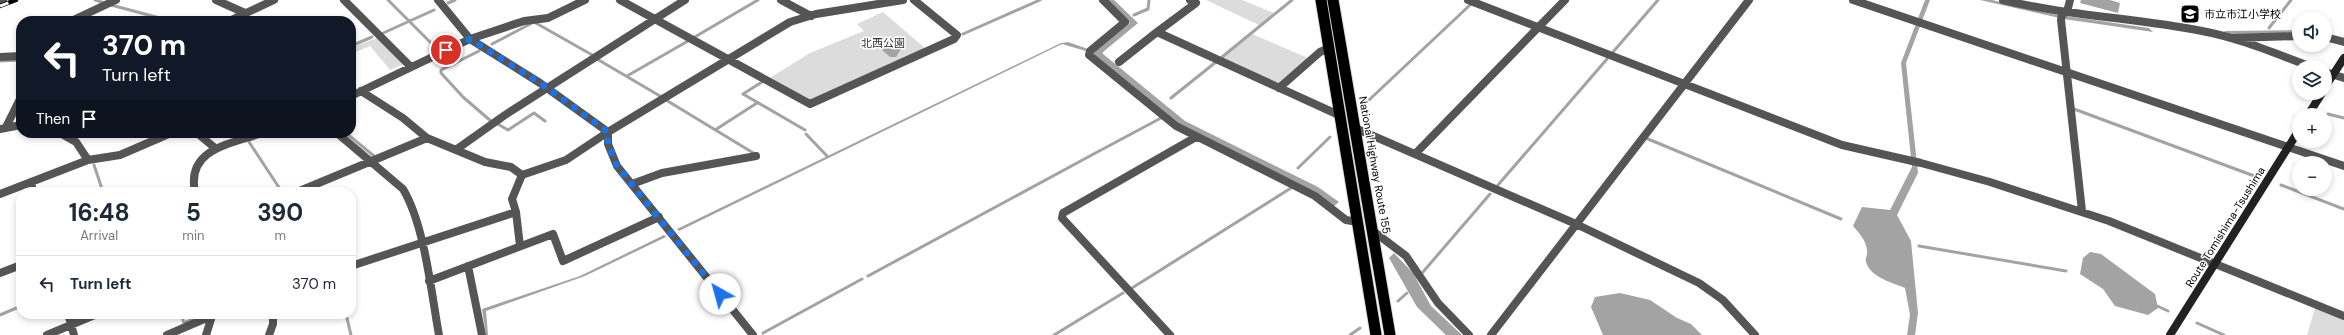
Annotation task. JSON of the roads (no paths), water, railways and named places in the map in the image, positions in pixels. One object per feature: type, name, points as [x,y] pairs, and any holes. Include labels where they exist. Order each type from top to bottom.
[{"type":"highway","points":[[1321,0],[1376,335]]},
{"type":"highway","name":"National Highway Route 155","points":[[1333,0],[1390,335]]},
{"type":"main road","points":[[2333,74],[2344,58]]},
{"type":"main road","name":"Route Tomishima-Tsushima","points":[[2170,335],[2292,143]]},
{"type":"street","points":[[82,16],[116,0]]},
{"type":"street","points":[[216,0],[245,13]]},
{"type":"street","points":[[239,16],[274,0]]},
{"type":"street","points":[[344,0],[410,67]]},
{"type":"street","points":[[438,0],[470,39],[547,88],[608,132]]},
{"type":"street","points":[[356,94],[470,39],[524,20],[548,18],[585,0]]},
{"type":"street","points":[[620,0],[807,104],[814,104],[954,39],[956,35],[914,0]]},
{"type":"street","points":[[457,149],[547,88],[685,0]]},
{"type":"street","points":[[780,0],[811,16]]},
{"type":"street","points":[[520,246],[516,212],[512,199],[522,175],[566,160],[608,132],[790,22],[811,16],[903,0]]},
{"type":"street","points":[[1103,0],[1125,22],[1090,51],[1089,55],[1176,126],[1315,196],[1346,220],[1358,222]]},
{"type":"street","points":[[1119,62],[1196,3],[1190,0]]},
{"type":"street","points":[[1468,0],[1842,145],[1921,163],[2024,192],[2082,211],[2215,262],[2344,316]]},
{"type":"street","points":[[1416,153],[1565,0]]},
{"type":"street","points":[[1491,335],[1749,0]]},
{"type":"street","points":[[1853,0],[2344,166]]},
{"type":"street","points":[[2003,0],[2063,15],[2178,27],[2230,39],[2292,60]]},
{"type":"street","points":[[2070,0],[2063,15],[2066,73],[2083,207],[2082,211]]},
{"type":"street","points":[[1157,32],[1341,116]]},
{"type":"street","points":[[2230,39],[2292,36]]},
{"type":"street","points":[[2332,39],[2344,42]]},
{"type":"street","points":[[1279,88],[1320,52],[1329,48]]},
{"type":"street","points":[[0,57],[16,55]]},
{"type":"street","points":[[2333,74],[2344,78]]},
{"type":"street","points":[[361,91],[403,118],[427,138],[457,149],[485,162],[511,167],[522,175]]},
{"type":"street","points":[[3,128],[16,106]]},
{"type":"street","points":[[3,128],[16,126]]},
{"type":"street","points":[[1355,128],[1416,153],[1576,224],[1712,291],[1754,335]]},
{"type":"street","points":[[608,132],[608,144],[617,166],[753,335]]},
{"type":"street","points":[[1170,335],[1062,218],[1063,214],[1196,136]]},
{"type":"street","points":[[69,138],[76,142],[88,160]]},
{"type":"street","points":[[18,187],[88,160],[97,161],[159,138]]},
{"type":"street","points":[[204,138],[215,148]]},
{"type":"street","points":[[192,187],[193,173],[203,156],[215,148],[246,138]]},
{"type":"street","points":[[343,138],[403,189],[418,220],[439,335]]},
{"type":"street","points":[[311,187],[372,163],[427,138]]},
{"type":"street","points":[[632,184],[662,174],[756,156]]},
{"type":"street","points":[[31,182],[32,187]]},
{"type":"street","points":[[0,194],[16,188]]},
{"type":"street","points":[[356,264],[421,241],[432,240],[516,212]]},
{"type":"street","points":[[429,281],[553,234],[563,261],[659,217]]},
{"type":"street","points":[[1373,231],[1387,240],[1406,256],[1438,303],[1469,335]]},
{"type":"street","points":[[468,266],[482,335]]},
{"type":"street","points":[[0,273],[16,267]]},
{"type":"street","points":[[69,319],[74,335]]},
{"type":"street","points":[[47,335],[85,319]]},
{"type":"street","points":[[167,335],[205,319]]},
{"type":"street","points":[[206,335],[212,319]]},
{"type":"street","points":[[269,335],[273,324],[272,319]]},
{"type":"waterway","points":[[95,0],[105,3]]},
{"type":"waterway","points":[[388,0],[409,21]]},
{"type":"waterway","points":[[448,3],[455,0]]},
{"type":"waterway","points":[[693,38],[758,0]]},
{"type":"waterway","points":[[963,34],[1040,0]]},
{"type":"waterway","points":[[1134,15],[1148,9],[1149,0]]},
{"type":"waterway","points":[[1222,57],[1292,0]]},
{"type":"waterway","points":[[1613,52],[1658,0]]},
{"type":"waterway","points":[[2269,28],[2291,0]]},
{"type":"waterway","points":[[111,5],[152,16]]},
{"type":"waterway","points":[[1369,100],[1470,5]]},
{"type":"waterway","points":[[409,21],[434,10]]},
{"type":"waterway","points":[[381,34],[409,21]]},
{"type":"waterway","points":[[409,21],[437,49]]},
{"type":"waterway","points":[[492,44],[534,22],[594,56]]},
{"type":"waterway","points":[[356,44],[372,37]]},
{"type":"waterway","points":[[627,76],[688,41]]},
{"type":"waterway","points":[[454,64],[479,51]]},
{"type":"waterway","points":[[443,55],[454,64]]},
{"type":"waterway","points":[[597,59],[660,96]]},
{"type":"waterway","points":[[1498,185],[1607,59]]},
{"type":"waterway","points":[[0,61],[16,60]]},
{"type":"waterway","points":[[1171,98],[1216,62]]},
{"type":"waterway","points":[[454,64],[441,70],[441,73],[463,97],[492,122]]},
{"type":"waterway","points":[[762,82],[743,94],[805,130]]},
{"type":"waterway","points":[[666,100],[715,130]]},
{"type":"waterway","points":[[715,130],[757,103]]},
{"type":"waterway","points":[[2074,109],[2257,177]]},
{"type":"waterway","points":[[496,123],[508,130],[534,113],[545,121]]},
{"type":"waterway","points":[[2332,115],[2344,118]]},
{"type":"waterway","points":[[1103,149],[1161,118]]},
{"type":"waterway","points":[[715,130],[755,154]]},
{"type":"waterway","points":[[806,134],[827,156]]},
{"type":"waterway","points":[[1298,168],[1330,137]]},
{"type":"waterway","points":[[352,138],[374,156]]},
{"type":"waterway","points":[[1648,139],[1841,219]]},
{"type":"waterway","points":[[249,142],[279,187]]},
{"type":"waterway","points":[[868,276],[1101,150]]},
{"type":"waterway","points":[[94,165],[101,187]]},
{"type":"waterway","points":[[2281,185],[2344,209]]},
{"type":"waterway","points":[[1132,288],[1291,188]]},
{"type":"waterway","points":[[1423,272],[1490,194]]},
{"type":"waterway","points":[[1919,246],[2066,271]]},
{"type":"waterway","points":[[763,333],[862,279]]},
{"type":"waterway","points":[[1054,335],[1123,293]]},
{"type":"waterway","points":[[1398,301],[1407,293]]},
{"type":"waterway","points":[[2155,305],[2168,311]]},
{"type":"waterway","points":[[0,315],[16,308]]},
{"type":"waterway","points":[[183,319],[184,323],[193,319]]},
{"type":"waterway","points":[[347,319],[351,335]]},
{"type":"waterway","points":[[2197,323],[2224,335]]},
{"type":"waterway","points":[[1350,335],[1360,328]]},
{"type":"railway","points":[[0,6],[16,0]]},
{"type":"place","name":"市立市江小学校","points":[[2190,14]]},
{"type":"park label","name":"北西公園","points":[[883,43]]}]
